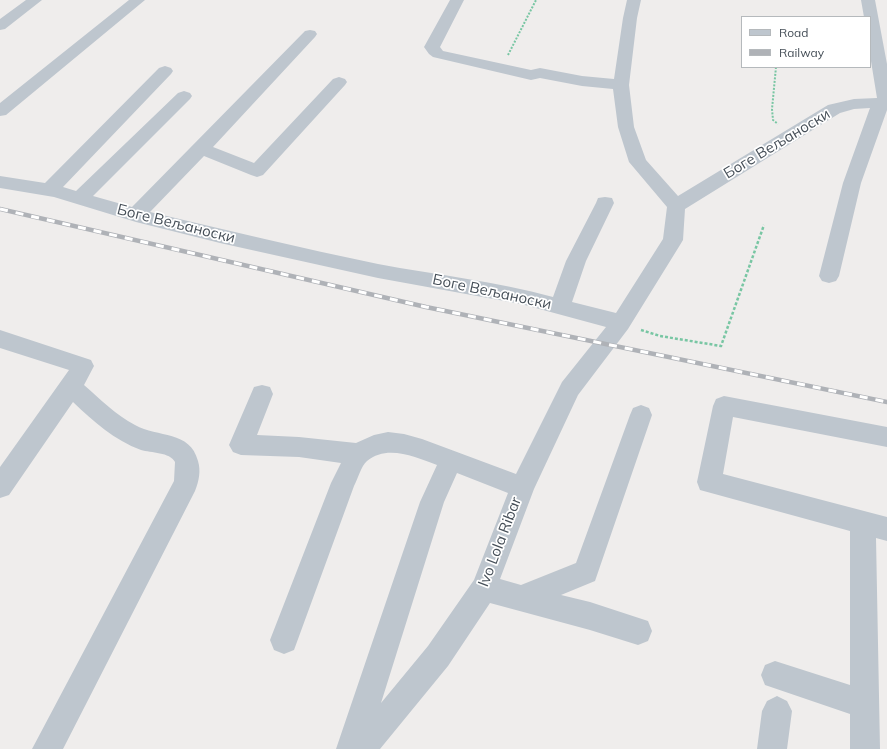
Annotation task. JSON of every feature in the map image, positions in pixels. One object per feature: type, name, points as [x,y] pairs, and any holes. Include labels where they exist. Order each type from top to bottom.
[{"type":"street","points":[[0,26],[35,0]]},
{"type":"street","points":[[0,112],[138,0]]},
{"type":"street","points":[[457,0],[432,47],[438,54],[531,74],[540,73],[582,81],[621,85]]},
{"type":"street","points":[[621,323],[673,240],[676,206],[638,162],[626,127],[621,85],[630,18],[634,0]]},
{"type":"street","points":[[868,0],[871,16]]},
{"type":"street","points":[[829,276],[852,183],[885,103],[871,18]]},
{"type":"street","points":[[136,215],[310,34]]},
{"type":"street","points":[[48,190],[165,72]]},
{"type":"street","points":[[201,149],[257,171],[339,82]]},
{"type":"street","points":[[80,198],[184,96]]},
{"type":"street","name":"Боге Вељаноски","points":[[676,206],[791,134],[843,105],[866,102],[885,103]]},
{"type":"street","name":"Боге Вељаноски","points":[[0,182],[55,191],[136,215],[220,236],[378,271],[472,286],[521,296],[621,323]]},
{"type":"street","points":[[560,307],[576,261],[605,203]]},
{"type":"street","name":"Ivo Lola Ribar","points":[[361,749],[438,656],[484,588],[522,487],[570,389],[621,323]]},
{"type":"street","points":[[0,339],[83,366],[71,387],[0,487]]},
{"type":"street","points":[[47,749],[186,483],[188,471],[182,452],[176,448],[144,440],[126,431],[115,424],[71,387]]},
{"type":"street","points":[[262,394],[241,445],[299,447],[358,454]]},
{"type":"street","points":[[866,749],[865,704],[875,526],[709,482],[724,406],[887,437]]},
{"type":"street","points":[[521,598],[586,572],[640,415]]},
{"type":"street","points":[[284,640],[343,483],[358,454],[374,445],[388,442],[404,444],[422,449],[522,487]]},
{"type":"street","points":[[351,749],[432,502],[452,460]]},
{"type":"street","points":[[484,588],[590,616],[638,631]]},
{"type":"street","points":[[775,675],[865,704]]},
{"type":"street","points":[[772,749],[776,710]]},
{"type":"path","points":[[501,68],[536,0]]},
{"type":"path","points":[[776,68],[772,109],[773,120],[791,134]]},
{"type":"path","points":[[621,323],[660,336],[721,346],[764,225]]},
{"type":"railway","points":[[0,209],[426,307],[887,402]]}]
